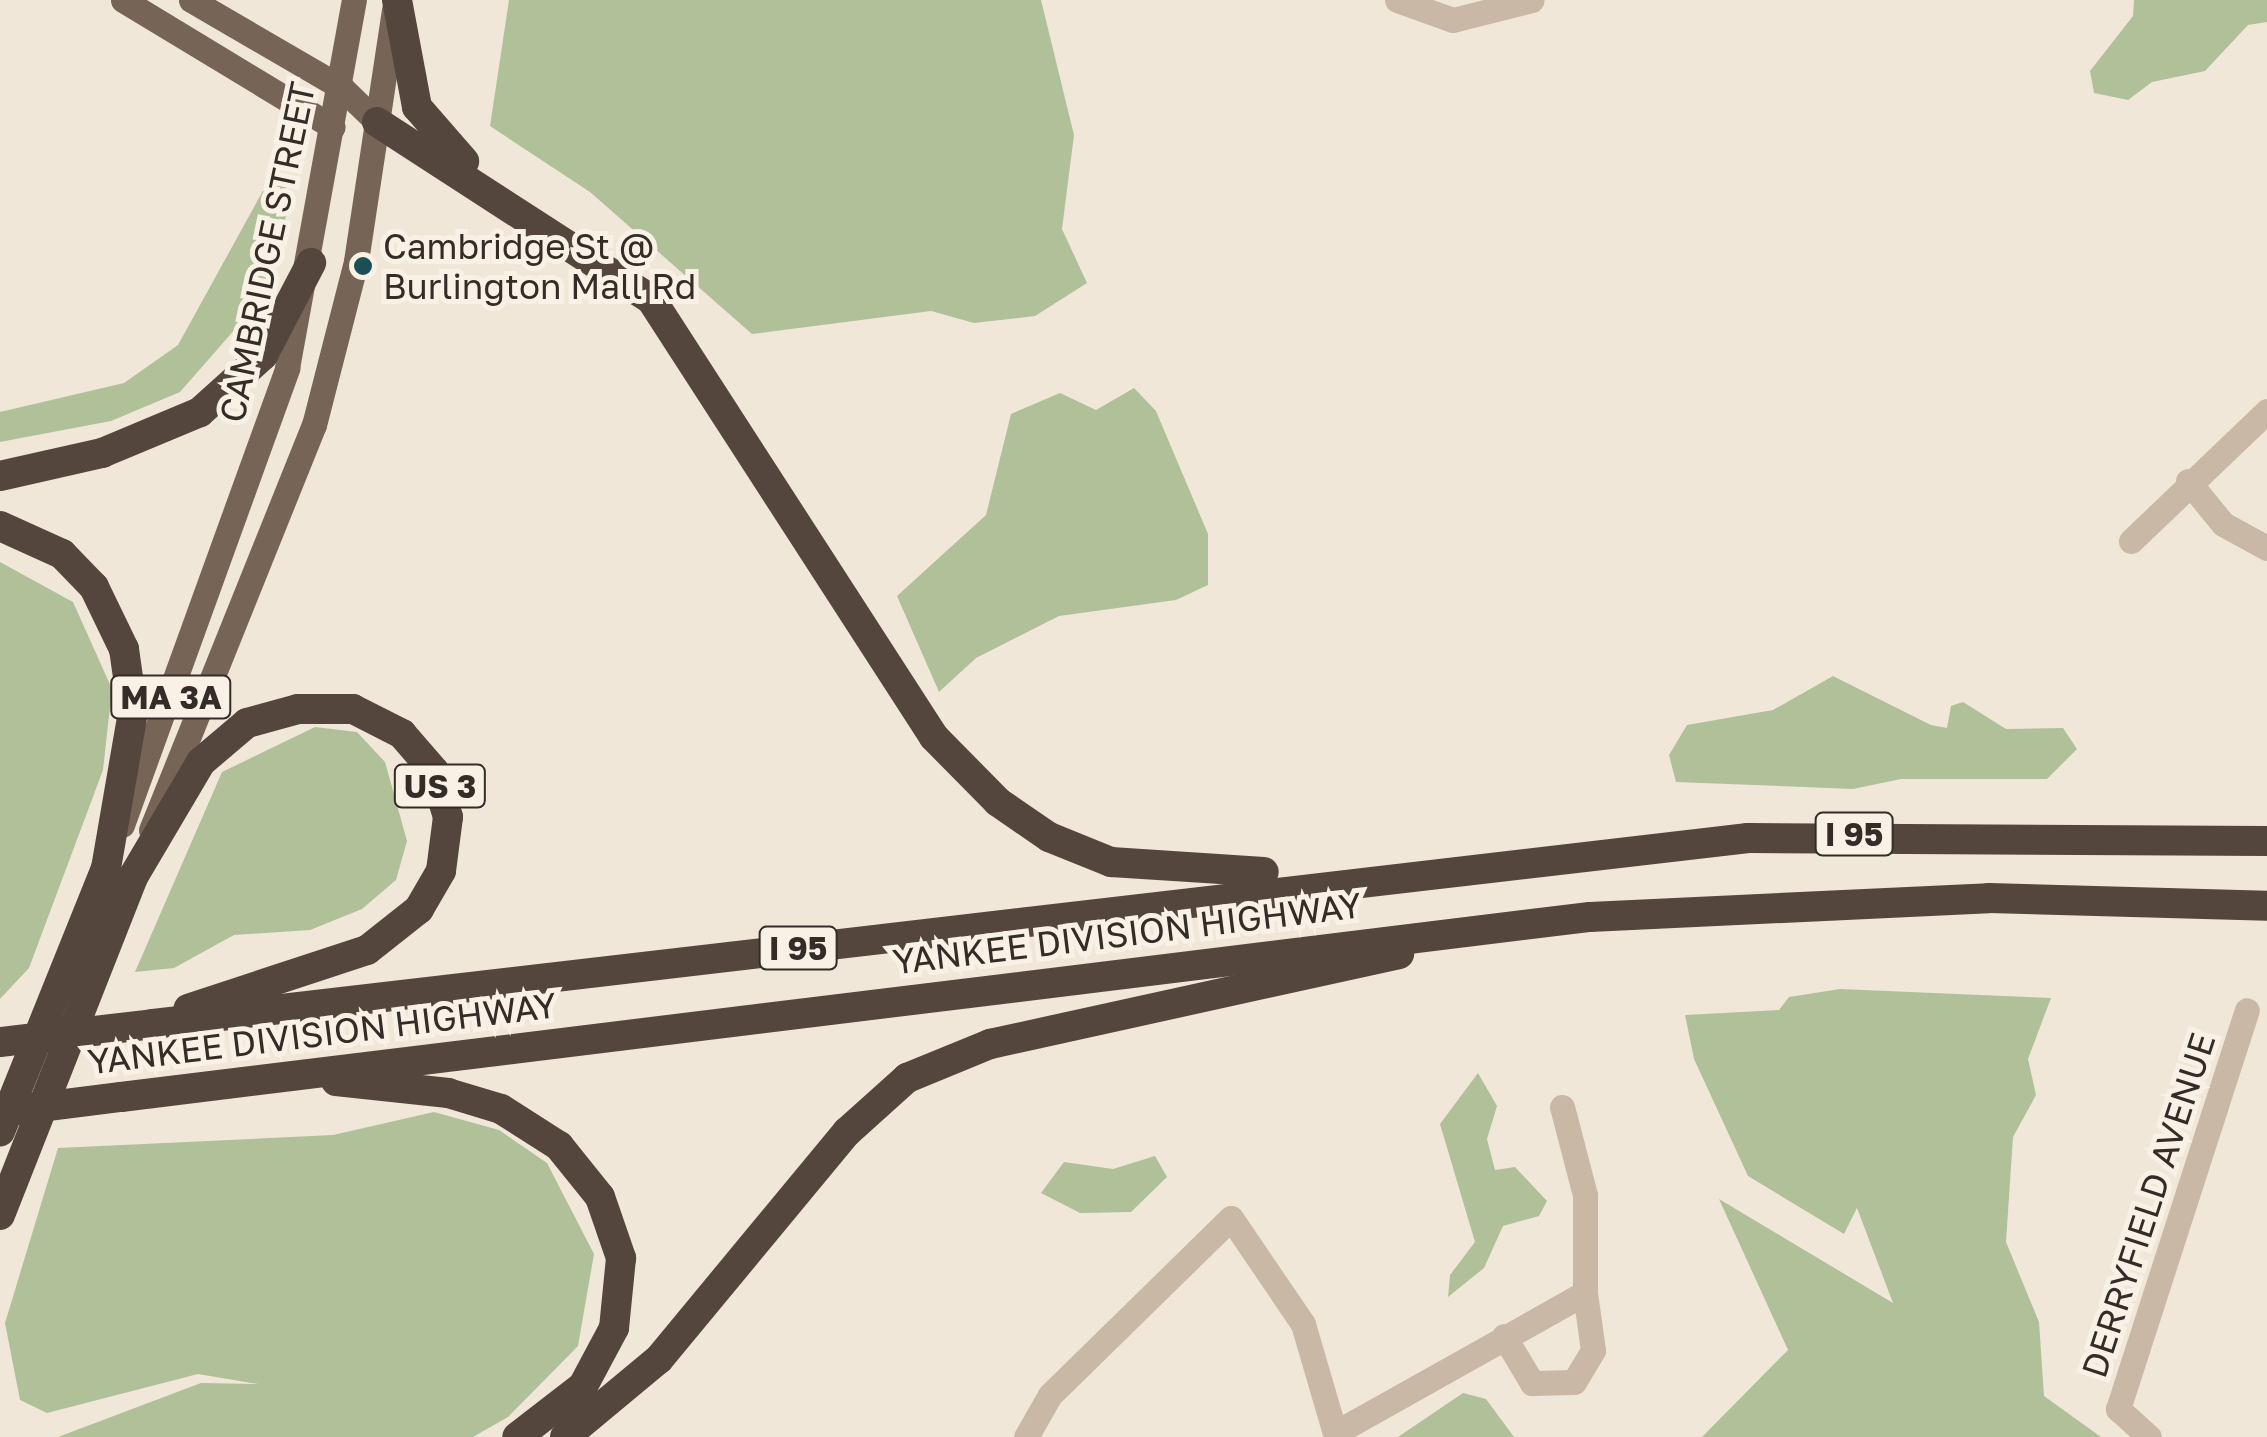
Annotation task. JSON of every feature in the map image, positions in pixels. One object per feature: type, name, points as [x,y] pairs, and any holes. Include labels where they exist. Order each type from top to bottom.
[{"type":"highway","points":[[396,0],[407,79],[430,128],[560,237],[670,320],[934,737],[1024,821],[1081,853],[1145,869],[1442,868]]},
{"type":"highway","points":[[377,122],[560,237]]},
{"type":"highway","points":[[0,476],[102,453],[200,412],[264,355],[311,263]]},
{"type":"highway","points":[[0,526],[74,564],[124,649],[133,712],[119,872]]},
{"type":"highway","name":"US 3","points":[[119,872],[201,762],[234,731],[273,714],[323,706],[378,718],[421,753],[446,804],[441,871],[400,929],[346,958],[153,1024]]},
{"type":"highway","name":"YANKEE DIVISION HIGHWAY","points":[[0,1042],[1442,868],[1842,835],[2267,841]]},
{"type":"highway","name":"CAMBRIDGE STREET","points":[[0,1132],[119,872]]},
{"type":"highway","name":"CAMBRIDGE STREET","points":[[0,1215],[119,872]]},
{"type":"highway","name":"YANKEE DIVISION HIGHWAY","points":[[0,1112],[1484,929],[1858,901],[2267,906]]},
{"type":"highway","points":[[565,1437],[659,1359],[861,1116],[921,1070],[990,1044],[1342,970],[1484,929]]},
{"type":"highway","points":[[288,1076],[448,1093],[501,1109],[559,1146],[591,1184],[622,1258],[614,1328],[583,1386],[517,1437]]},
{"type":"main road","points":[[122,0],[333,127],[377,122]]},
{"type":"main road","points":[[190,0],[342,88],[377,122]]},
{"type":"main road","name":"CAMBRIDGE STREET","points":[[119,872],[259,464],[311,263],[354,0]]},
{"type":"main road","name":"CAMBRIDGE STREET","points":[[119,872],[314,425],[356,261],[396,0]]},
{"type":"street","points":[[1397,0],[1453,20],[1532,0]]},
{"type":"street","points":[[2131,541],[2188,481],[2267,412]]},
{"type":"street","points":[[2188,481],[2223,524],[2267,548]]},
{"type":"street","name":"DERRYFIELD AVENUE","points":[[2149,1437],[2125,1421],[2121,1400],[2247,1010]]},
{"type":"street","points":[[1504,1336],[1532,1383],[1574,1382],[1594,1350],[1586,1293],[1585,1195],[1562,1107]]},
{"type":"street","points":[[1026,1437],[1050,1395],[1231,1218],[1303,1324],[1337,1434],[1586,1293]]},
{"type":"green space","points":[[509,0],[1041,0],[1074,135],[1062,229],[1087,283],[1035,316],[974,323],[931,311],[752,334],[590,192],[490,126]]},
{"type":"green space","points":[[2134,0],[2267,0],[2267,22],[2248,25],[2205,71],[2152,82],[2128,100],[2094,93],[2090,71],[2133,16]]},
{"type":"green space","points":[[282,175],[290,201],[265,295],[180,392],[111,421],[0,442],[0,412],[124,383],[178,345],[270,178]]},
{"type":"green space","points":[[1134,388],[1156,411],[1208,534],[1208,585],[1176,600],[1059,616],[976,658],[939,692],[897,596],[986,515],[1011,414],[1060,393],[1096,410]]},
{"type":"green space","points":[[0,562],[73,602],[112,689],[103,770],[29,968],[0,999]]},
{"type":"green space","points":[[1833,676],[1931,725],[1947,728],[1951,706],[1963,702],[2006,729],[2063,728],[2077,749],[2047,779],[1901,779],[1853,789],[1676,782],[1669,755],[1687,725],[1773,710]]},
{"type":"green space","points":[[315,727],[357,732],[385,762],[407,841],[396,880],[362,909],[310,930],[234,935],[174,968],[135,972],[222,772]]},
{"type":"green space","points":[[1840,989],[2051,998],[2028,1059],[2036,1095],[2013,1137],[2006,1242],[2039,1322],[2044,1396],[2101,1437],[1702,1437],[1788,1350],[1719,1199],[1893,1303],[1857,1208],[1844,1234],[1748,1176],[1694,1059],[1685,1015],[1779,1010],[1789,997]]},
{"type":"green space","points":[[1478,1073],[1497,1106],[1487,1139],[1495,1170],[1515,1167],[1547,1201],[1539,1216],[1503,1226],[1484,1268],[1448,1297],[1450,1275],[1475,1242],[1440,1124]]},
{"type":"green space","points":[[434,1112],[499,1130],[547,1163],[594,1254],[578,1346],[508,1417],[473,1437],[58,1437],[201,1383],[258,1384],[198,1374],[47,1413],[20,1400],[5,1323],[58,1148],[333,1135]]},
{"type":"green space","points":[[1155,1156],[1167,1177],[1131,1212],[1080,1213],[1041,1193],[1064,1162],[1113,1169]]},
{"type":"green space","points":[[1463,1393],[1486,1399],[1514,1437],[1398,1437]]},
{"type":"place","name":"Cambridge St @ Burlington Mall Rd","points":[[363,266]]}]
